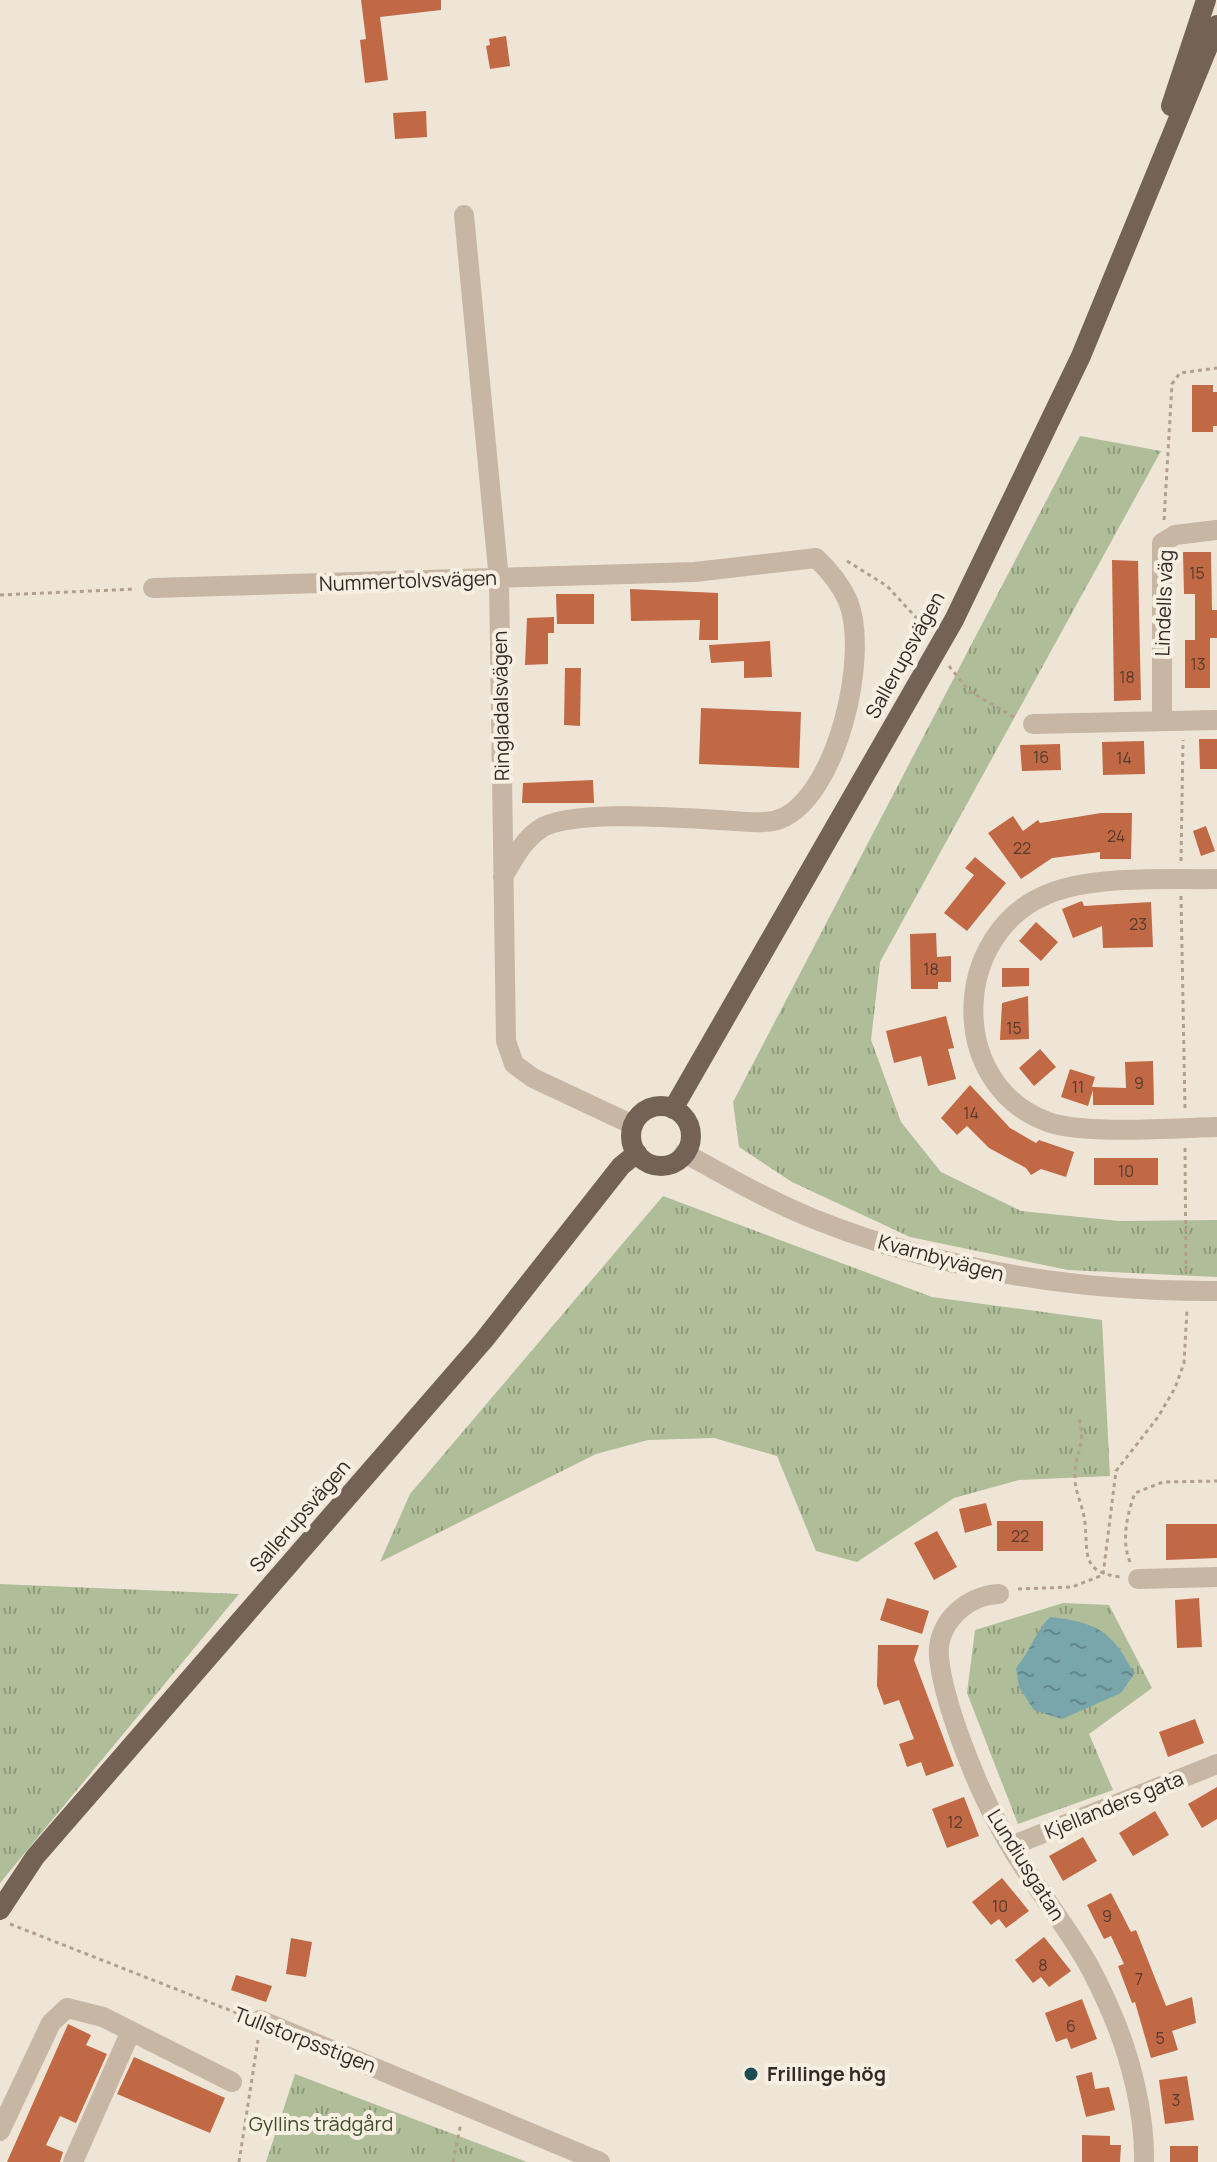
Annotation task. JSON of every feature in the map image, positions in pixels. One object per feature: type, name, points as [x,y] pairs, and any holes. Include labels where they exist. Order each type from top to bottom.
[{"type":"main road","name":"Sallerupsvägen","points":[[1140,205],[1206,0]]},
{"type":"main road","name":"Sallerupsvägen","points":[[673,1109],[954,620],[1081,356],[1140,205],[1217,25]]},
{"type":"main road","points":[[650,1108],[673,1109],[690,1128],[684,1153],[664,1165],[646,1161],[637,1153],[631,1139],[633,1125],[650,1108]]},
{"type":"main road","name":"Sallerupsvägen","points":[[4,1916],[35,1857],[474,1352],[621,1166],[637,1153]]},
{"type":"street","name":"Ringladalsvägen","points":[[464,215],[499,580],[506,1041],[514,1064],[533,1078],[633,1125]]},
{"type":"street","name":"Lindells väg","points":[[1173,720],[1162,543],[1175,535],[1217,530]]},
{"type":"street","name":"Nummertolvsvägen","points":[[153,588],[695,572],[816,558]]},
{"type":"street","points":[[503,877],[520,848],[540,829],[560,821],[678,817],[763,821],[778,820],[798,809],[824,771],[848,714],[856,662],[849,604],[835,577],[816,558]]},
{"type":"street","points":[[1033,724],[1217,720]]},
{"type":"street","points":[[1217,879],[1072,886],[1047,894],[1019,910],[982,955],[974,986],[973,1015],[987,1070],[1004,1093],[1048,1122],[1075,1127],[1217,1127]]},
{"type":"street","name":"Kvarnbyvägen","points":[[684,1153],[812,1218],[959,1266],[1025,1279],[1113,1289],[1217,1291]]},
{"type":"street","points":[[1138,1579],[1217,1577]]},
{"type":"street","name":"Lundiusgatan","points":[[999,1594],[979,1595],[950,1620],[939,1654],[948,1700],[996,1821],[1081,1952],[1113,2016],[1138,2103],[1144,2162]]},
{"type":"street","name":"Kjellanders gata","points":[[1011,1846],[1217,1764]]},
{"type":"street","points":[[0,2131],[51,2023],[67,2008],[103,2017],[232,2082]]},
{"type":"street","name":"Tullstorpsstigen","points":[[260,2020],[600,2162]]},
{"type":"street","points":[[73,2162],[131,2031]]},
{"type":"path","points":[[1162,543],[1172,384],[1180,373],[1217,368]]},
{"type":"path","points":[[816,558],[832,557],[853,563],[872,574],[922,624]]},
{"type":"path","points":[[0,595],[153,588]]},
{"type":"path","points":[[947,662],[969,691],[1010,715],[1033,724]]},
{"type":"path","points":[[1173,720],[1181,880],[1186,1276]]},
{"type":"path","points":[[1103,1575],[1116,1471],[1158,1417],[1175,1388],[1184,1363],[1187,1310]]},
{"type":"path","points":[[1079,1419],[1084,1436],[1075,1480],[1085,1523],[1085,1550],[1089,1564],[1103,1575]]},
{"type":"path","points":[[1138,1579],[1126,1552],[1126,1529],[1135,1493],[1163,1482],[1217,1481]]},
{"type":"path","points":[[999,1594],[1017,1589],[1072,1587],[1103,1575]]},
{"type":"path","name":"Tullstorpsstigen","points":[[4,1916],[234,2013],[260,2020]]},
{"type":"path","points":[[453,2162],[465,2104]]},
{"type":"green space","points":[[1080,436],[1161,451],[880,962],[871,1040],[901,1122],[941,1172],[1021,1211],[1119,1221],[1217,1220],[1217,1277],[1068,1270],[910,1237],[792,1182],[739,1147],[733,1102]]},
{"type":"green space","points":[[663,1196],[932,1297],[1102,1320],[1110,1476],[1019,1480],[954,1498],[857,1562],[816,1551],[777,1456],[714,1438],[648,1440],[596,1454],[380,1562],[410,1494]]},
{"type":"green space","points":[[0,1584],[239,1594],[0,1883]]},
{"type":"green space","points":[[1063,1603],[1109,1605],[1152,1688],[1089,1734],[1113,1790],[1018,1824],[967,1693],[975,1630]]},
{"type":"green space","name":"Gyllins trädgård","points":[[295,2074],[527,2162],[266,2162]]},
{"type":"water","points":[[1050,1617],[1080,1622],[1110,1638],[1134,1674],[1121,1693],[1062,1719],[1034,1710],[1019,1687],[1016,1668]]},
{"type":"building","points":[[361,0],[441,0],[441,10],[380,17],[388,80],[365,83],[360,40],[366,39]]},
{"type":"building","points":[[506,36],[510,66],[490,69],[486,46],[490,45],[489,39]]},
{"type":"building","points":[[426,111],[427,137],[395,139],[393,113]]},
{"type":"building","points":[[1192,385],[1213,385],[1213,392],[1217,392],[1217,426],[1213,426],[1213,432],[1192,432]]},
{"type":"building","points":[[1183,552],[1211,552],[1212,610],[1217,610],[1217,638],[1210,638],[1210,688],[1185,688],[1185,640],[1195,640],[1195,594],[1184,594]]},
{"type":"building","points":[[1112,560],[1138,561],[1141,700],[1114,701]]},
{"type":"building","points":[[630,589],[718,593],[718,640],[699,640],[700,620],[631,621]]},
{"type":"building","points":[[556,594],[594,594],[594,624],[557,624]]},
{"type":"building","points":[[554,617],[554,633],[548,633],[548,664],[525,665],[527,618]]},
{"type":"building","points":[[770,641],[772,677],[744,678],[744,661],[711,663],[709,645]]},
{"type":"building","points":[[565,668],[581,668],[580,726],[564,725]]},
{"type":"building","points":[[701,708],[801,712],[799,768],[699,764]]},
{"type":"building","points":[[1199,739],[1217,739],[1217,769],[1200,769]]},
{"type":"building","points":[[1144,741],[1145,774],[1103,775],[1102,742]]},
{"type":"building","points":[[1060,744],[1061,770],[1022,771],[1020,745]]},
{"type":"building","points":[[593,780],[594,803],[522,803],[523,783]]},
{"type":"building","points":[[1101,813],[1132,813],[1131,859],[1100,859],[1100,852],[1052,858],[1021,879],[988,833],[1013,816],[1023,831],[1038,820],[1040,823]]},
{"type":"building","points":[[1206,826],[1215,851],[1201,856],[1193,831]]},
{"type":"building","points":[[975,857],[1006,883],[967,931],[944,913],[974,875],[965,868]]},
{"type":"building","points":[[1082,901],[1084,906],[1151,902],[1153,947],[1103,948],[1102,926],[1073,938],[1062,909]]},
{"type":"building","points":[[1036,922],[1058,942],[1041,961],[1019,941]]},
{"type":"building","points":[[936,933],[937,957],[951,956],[951,982],[938,982],[938,989],[911,989],[910,934]]},
{"type":"building","points":[[1002,968],[1029,968],[1029,986],[1002,987]]},
{"type":"building","points":[[1028,996],[1029,1039],[1000,1040],[1002,1003]]},
{"type":"building","points":[[946,1016],[954,1048],[948,1049],[956,1079],[928,1086],[921,1056],[894,1063],[886,1031]]},
{"type":"building","points":[[1040,1049],[1056,1067],[1034,1086],[1019,1068]]},
{"type":"building","points":[[1153,1061],[1154,1105],[1093,1105],[1093,1090],[1088,1106],[1061,1097],[1070,1069],[1095,1077],[1092,1087],[1126,1088],[1125,1062]]},
{"type":"building","points":[[970,1085],[1010,1128],[1036,1143],[1039,1140],[1074,1152],[1066,1177],[1041,1169],[1031,1175],[1026,1168],[989,1148],[967,1126],[957,1135],[941,1118]]},
{"type":"building","points":[[1094,1158],[1158,1158],[1158,1185],[1094,1185]]},
{"type":"building","points":[[986,1503],[992,1525],[965,1533],[959,1509]]},
{"type":"building","points":[[997,1521],[1043,1521],[1043,1551],[997,1551]]},
{"type":"building","points":[[1166,1524],[1217,1524],[1217,1558],[1166,1560]]},
{"type":"building","points":[[937,1531],[957,1567],[934,1580],[914,1543]]},
{"type":"building","points":[[887,1598],[929,1611],[922,1634],[880,1620]]},
{"type":"building","points":[[1199,1598],[1202,1647],[1177,1648],[1175,1600]]},
{"type":"building","points":[[878,1645],[919,1645],[914,1660],[954,1766],[926,1776],[921,1762],[907,1767],[899,1744],[914,1739],[899,1700],[884,1705],[877,1686]]},
{"type":"building","points":[[1195,1719],[1204,1743],[1168,1757],[1159,1732]]},
{"type":"building","points":[[1217,1787],[1217,1819],[1202,1828],[1188,1804]]},
{"type":"building","points":[[964,1797],[979,1836],[947,1848],[932,1809]]},
{"type":"building","points":[[1155,1811],[1169,1835],[1133,1856],[1119,1833]]},
{"type":"building","points":[[1083,1837],[1097,1861],[1063,1881],[1049,1856]]},
{"type":"building","points":[[1002,1878],[1029,1911],[1006,1928],[999,1919],[991,1925],[972,1902]]},
{"type":"building","points":[[1111,1893],[1131,1932],[1136,1930],[1166,2006],[1192,1997],[1196,2023],[1172,2031],[1178,2050],[1151,2058],[1135,2002],[1132,2003],[1118,1966],[1124,1964],[1111,1936],[1104,1939],[1087,1905]]},
{"type":"building","points":[[1044,1937],[1071,1971],[1049,1987],[1041,1977],[1033,1983],[1015,1960]]},
{"type":"building","points":[[291,1938],[312,1942],[306,1977],[286,1974]]},
{"type":"building","points":[[236,1975],[272,1986],[266,2002],[231,1990]]},
{"type":"building","points":[[1082,1999],[1097,2039],[1071,2049],[1067,2038],[1056,2042],[1045,2013]]},
{"type":"building","points":[[68,2024],[91,2035],[86,2045],[107,2054],[76,2123],[60,2116],[46,2145],[63,2152],[60,2162],[7,2162]]},
{"type":"building","points":[[134,2057],[225,2098],[210,2133],[117,2094]]},
{"type":"building","points":[[1092,2072],[1095,2089],[1109,2087],[1115,2110],[1086,2117],[1076,2076]]},
{"type":"building","points":[[1187,2076],[1194,2120],[1165,2124],[1159,2080]]},
{"type":"building","points":[[1082,2135],[1110,2136],[1110,2145],[1121,2145],[1120,2162],[1082,2162]]},
{"type":"building","points":[[1170,2146],[1198,2146],[1198,2162],[1170,2162]]},
{"type":"place","name":"Frillinge hög","points":[[751,2074]]}]
